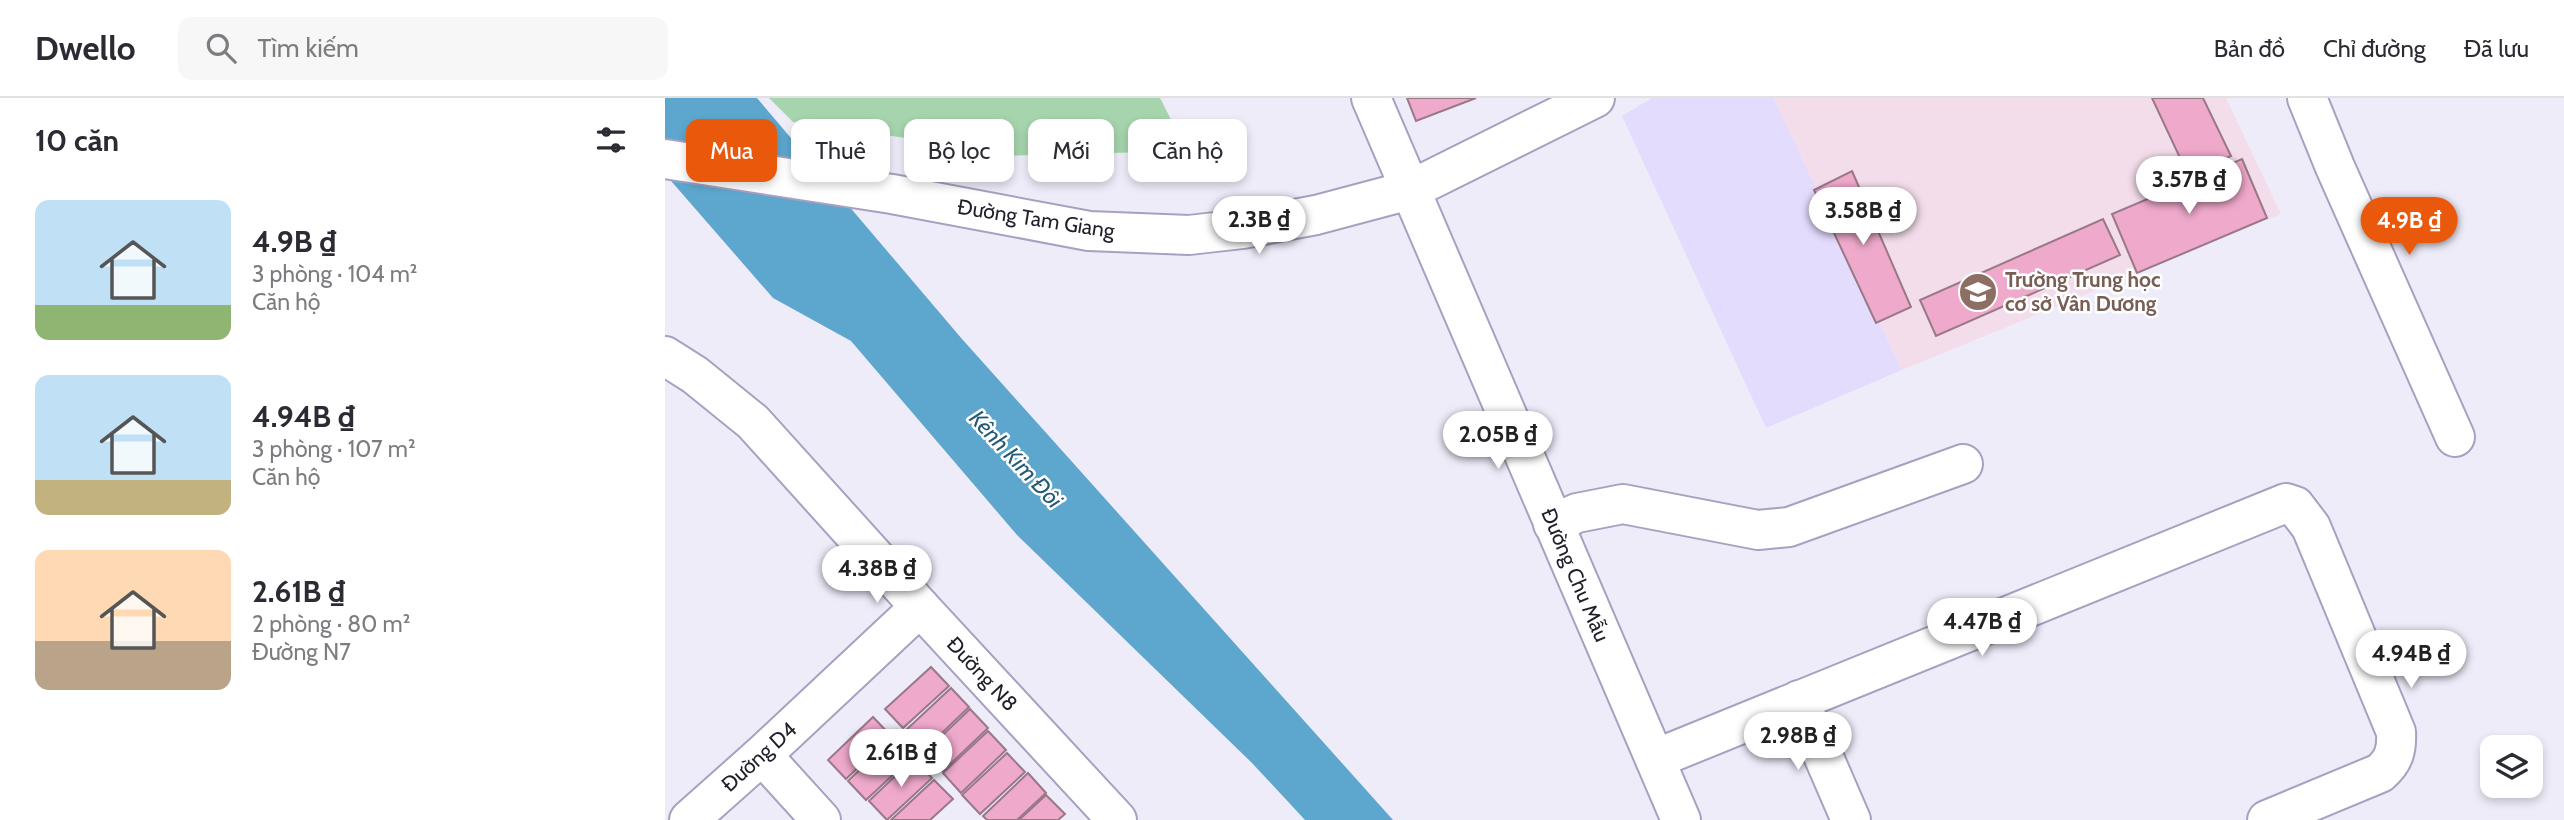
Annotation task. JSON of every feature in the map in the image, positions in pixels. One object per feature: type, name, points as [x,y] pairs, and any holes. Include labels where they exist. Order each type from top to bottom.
[{"type":"street","name":"Đường Chu Mẫu","points":[[1371,98],[1681,820]]},
{"type":"street","name":"Đường Tam Giang","points":[[665,159],[892,194],[1089,231],[1189,235],[1242,229],[1316,215],[1410,190],[1595,98]]},
{"type":"street","points":[[2307,98],[2455,437]]},
{"type":"street","name":"Đường N8","points":[[665,356],[695,375],[753,422],[1117,820]]},
{"type":"street","points":[[1553,524],[1577,513],[1623,504],[1758,530],[1789,527],[1963,464]]},
{"type":"street","points":[[1655,759],[2286,503],[2295,506],[2311,527],[2396,732],[2397,748],[2391,764],[2380,773],[2267,820]]},
{"type":"street","name":"Đường D4","points":[[689,820],[920,607]]},
{"type":"street","points":[[1799,701],[1851,820]]},
{"type":"street","points":[[762,755],[821,820]]},
{"type":"shaded area","points":[[1652,98],[1774,98],[1902,370],[1766,428],[1622,116]]},
{"type":"shaded area","name":"Trường Trung học cơ sở Vân Dương","points":[[1774,98],[2226,98],[2281,214],[1902,370]]},
{"type":"green space","points":[[769,98],[1160,98],[1171,119],[1128,119],[1128,153],[1114,153],[1114,119],[1028,119],[1028,155],[1014,155],[1014,119],[904,119],[904,138],[890,136],[890,119],[791,120]]},
{"type":"water","name":"Kênh Kim Đôi","points":[[665,98],[757,98],[775,119],[686,119],[686,182],[777,182],[777,122],[791,138],[791,182],[828,182],[962,339],[1393,820],[1305,820],[1252,763],[1017,535],[851,341],[773,298],[665,174]]},
{"type":"building","points":[[1407,98],[1476,98],[1416,121]]},
{"type":"building","points":[[2152,98],[2203,98],[2231,156],[2188,175]]},
{"type":"building","points":[[2242,159],[2267,218],[2137,273],[2112,214]]},
{"type":"building","points":[[1852,171],[1911,307],[1876,323],[1814,190]]},
{"type":"building","points":[[2103,219],[2120,255],[1936,336],[1920,300]]},
{"type":"building","points":[[931,667],[949,686],[903,728],[885,709]]},
{"type":"building","points":[[951,688],[969,707],[924,750],[906,730]]},
{"type":"building","points":[[970,709],[988,728],[943,771],[925,752]]},
{"type":"building","points":[[873,717],[891,736],[846,779],[828,760]]},
{"type":"building","points":[[988,731],[1006,750],[961,793],[943,773]]},
{"type":"building","points":[[893,738],[911,758],[866,800],[848,781]]},
{"type":"building","points":[[1007,753],[1025,772],[980,814],[962,795]]},
{"type":"building","points":[[914,758],[932,778],[887,820],[869,801]]},
{"type":"building","points":[[1028,773],[1046,793],[1017,820],[987,820],[983,816]]},
{"type":"building","points":[[934,780],[953,799],[930,820],[891,820]]},
{"type":"building","points":[[1046,795],[1065,814],[1058,820],[1019,820]]},
{"type":"place","name":"Trường Trung học cơ sở Vân Dương","points":[[1978,292]]}]
